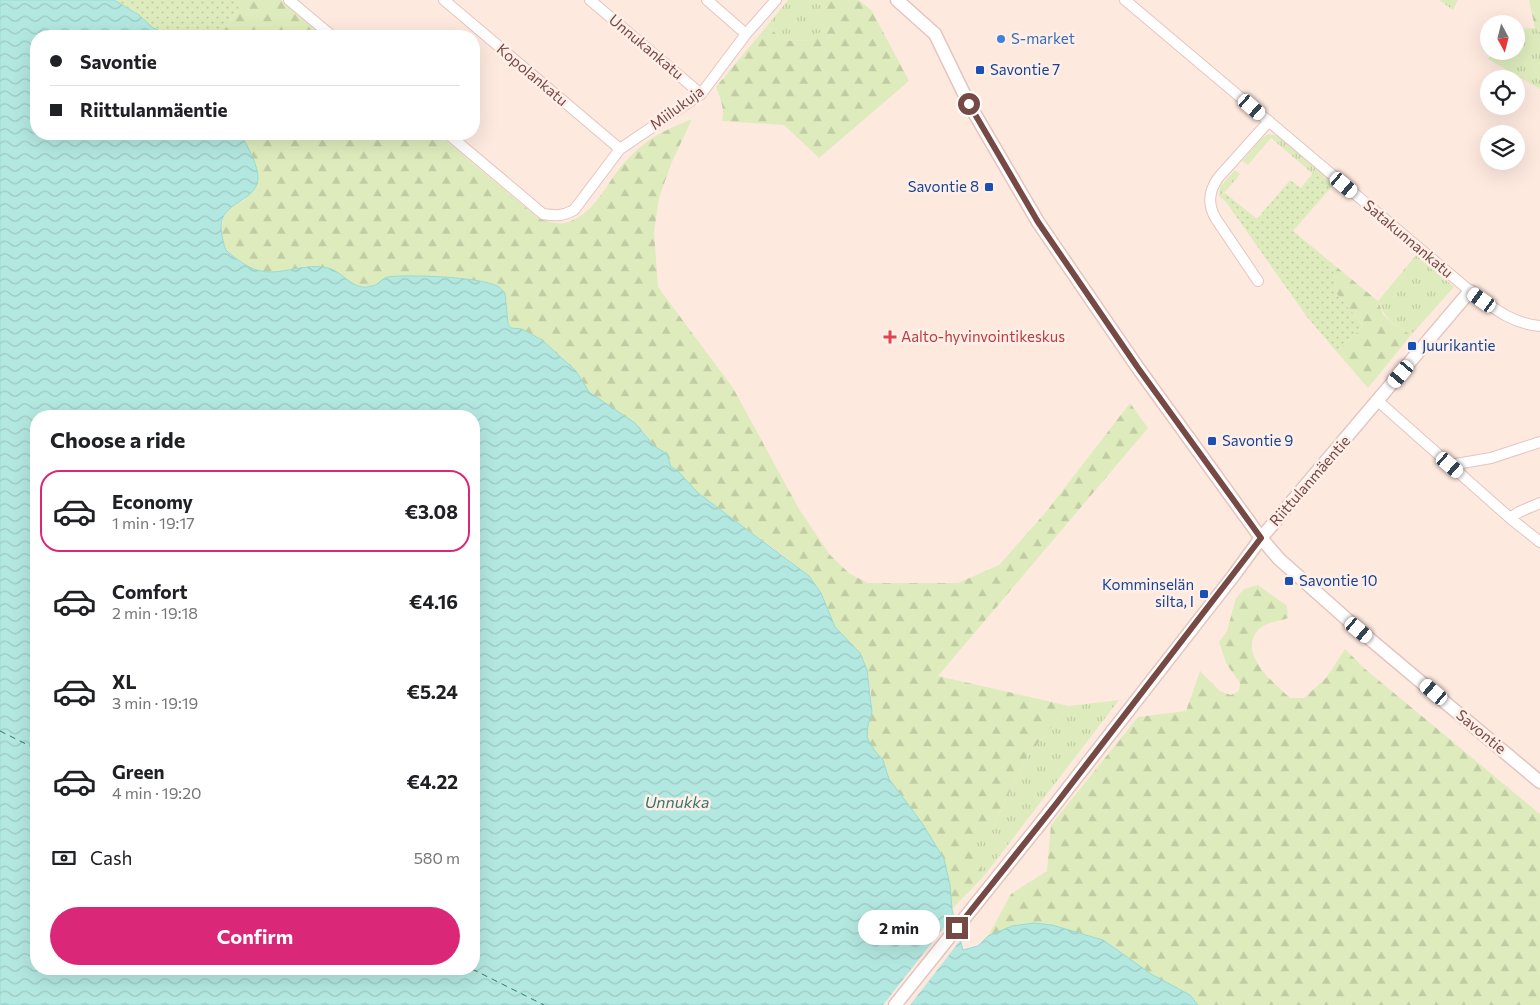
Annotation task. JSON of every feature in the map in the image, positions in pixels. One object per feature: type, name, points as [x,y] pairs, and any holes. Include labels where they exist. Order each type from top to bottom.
[{"type":"street","points":[[289,0],[325,30]]},
{"type":"street","name":"Kopolankatu","points":[[444,0],[479,30]]},
{"type":"street","name":"Unnukankatu","points":[[590,0],[701,94]]},
{"type":"street","points":[[707,0],[746,34]]},
{"type":"street","name":"Miilukuja","points":[[455,140],[543,214],[563,216],[574,210],[620,149],[701,94],[746,34],[776,0]]},
{"type":"street","name":"Savontie","points":[[897,0],[935,34],[969,104],[1038,222],[1138,368],[1261,538],[1279,559],[1359,630],[1540,782]]},
{"type":"street","name":"Satakunnankatu","points":[[1125,0],[1470,291],[1506,316],[1521,323],[1540,326]]},
{"type":"street","name":"Kopolankatu","points":[[480,30],[620,149]]},
{"type":"street","points":[[1258,280],[1212,212],[1210,195],[1218,178],[1268,121]]},
{"type":"street","name":"Riittulanmäentie","points":[[895,1005],[1044,819],[1261,538],[1470,291]]},
{"type":"street","points":[[1378,401],[1510,518],[1540,542]]},
{"type":"street","points":[[1450,465],[1460,465],[1491,458],[1540,442]]},
{"type":"street","points":[[1510,518],[1540,503]]},
{"type":"green space","points":[[114,0],[238,0],[239,10],[224,30],[158,30],[139,15]]},
{"type":"green space","points":[[238,0],[281,0],[316,30],[224,30],[239,10]]},
{"type":"green space","points":[[788,0],[812,0],[827,8],[827,28],[810,40],[785,41],[767,26]]},
{"type":"green space","points":[[812,0],[859,0],[872,11],[909,81],[819,158],[784,125],[722,121],[722,107],[716,87],[767,26],[785,41],[810,40],[826,28],[827,8]]},
{"type":"green space","points":[[1439,0],[1458,0],[1453,10]]},
{"type":"green space","points":[[1529,0],[1540,0],[1540,32],[1535,28]]},
{"type":"green space","points":[[1535,28],[1540,32],[1540,89],[1525,80],[1525,70],[1507,70],[1490,60],[1525,60],[1525,29]]},
{"type":"green space","points":[[692,119],[671,164],[659,198],[654,232],[658,287],[733,388],[799,509],[830,555],[850,574],[868,583],[958,583],[999,565],[1046,512],[1130,403],[1148,428],[938,676],[1069,706],[1026,758],[990,833],[971,842],[984,876],[952,909],[950,885],[944,859],[922,823],[889,779],[883,760],[874,750],[867,737],[872,712],[871,693],[867,670],[860,653],[835,627],[829,612],[789,560],[698,493],[677,470],[670,467],[667,454],[654,446],[635,423],[589,392],[576,371],[542,340],[522,329],[511,328],[508,325],[505,293],[497,286],[468,279],[405,276],[385,278],[372,286],[357,286],[341,275],[305,266],[289,271],[269,273],[253,270],[236,259],[225,248],[221,232],[223,219],[230,206],[244,200],[258,179],[254,162],[243,140],[445,140],[538,218],[550,222],[563,223],[579,217],[587,211],[622,165],[644,144]]},
{"type":"green space","points":[[1268,134],[1280,138],[1316,169],[1313,174],[1271,138],[1248,165],[1242,161],[1262,138]]},
{"type":"green space","points":[[1316,169],[1334,184],[1293,231],[1333,264],[1337,294],[1363,326],[1337,352],[1307,317],[1226,202],[1219,196],[1225,193],[1257,219],[1290,180],[1301,188]]},
{"type":"green space","points":[[1235,170],[1240,174],[1226,191],[1219,196],[1220,187]]},
{"type":"green space","points":[[1417,254],[1454,287],[1411,335],[1391,321],[1384,313],[1378,301]]},
{"type":"green space","points":[[1333,264],[1378,301],[1383,314],[1393,324],[1411,335],[1368,388],[1337,352],[1363,326],[1337,294]]},
{"type":"green space","points":[[1258,585],[1287,606],[1288,618],[1259,629],[1253,638],[1252,648],[1254,657],[1267,676],[1290,698],[1304,698],[1326,678],[1345,649],[1365,669],[1540,814],[1540,1005],[1198,1005],[1190,995],[1151,974],[1102,940],[1034,923],[1012,926],[988,936],[1011,894],[1047,871],[1051,825],[1138,717],[1186,711],[1200,671],[1220,691],[1231,695],[1239,691],[1240,683],[1226,663],[1219,642],[1227,631],[1236,598],[1244,589]]},
{"type":"green space","points":[[1119,700],[984,876],[970,842],[990,833],[1026,758],[1069,706]]},
{"type":"water","name":"Unnukka","points":[[0,0],[114,0],[139,15],[158,30],[30,30],[30,140],[244,140],[255,162],[258,174],[256,187],[250,194],[229,209],[224,215],[221,224],[226,250],[244,264],[265,272],[306,267],[328,268],[339,273],[354,284],[365,287],[374,285],[388,277],[411,276],[476,280],[499,287],[505,293],[508,324],[511,328],[522,329],[542,340],[576,371],[589,392],[635,423],[654,446],[667,454],[671,467],[677,470],[698,493],[809,576],[821,593],[835,627],[860,653],[867,670],[872,712],[867,737],[874,750],[883,760],[889,779],[922,823],[944,859],[950,885],[952,909],[963,950],[978,946],[988,936],[1012,926],[1034,923],[1052,925],[1103,940],[1151,974],[1190,995],[1198,1005],[0,1005]]},
{"type":"pier","points":[[955,913],[962,938],[910,1005],[883,1005]]},
{"type":"ferry route","points":[[0,731],[30,746]]},
{"type":"ferry route","points":[[480,973],[544,1005]]},
{"type":"place","name":"S-market","points":[[1001,39]]},
{"type":"place","name":"Savontie 7","points":[[980,70]]},
{"type":"place","name":"Savontie 8","points":[[989,187]]},
{"type":"place","name":"Aalto-hyvinvointikeskus","points":[[890,337]]},
{"type":"place","name":"Juurikantie","points":[[1412,346]]},
{"type":"place","name":"Savontie 9","points":[[1212,441]]},
{"type":"place","name":"Savontie 10","points":[[1289,581]]},
{"type":"place","name":"Komminselän silta, I","points":[[1204,594]]},
{"type":"route","points":[[957,928],[1056,804],[1261,538],[1138,368],[1038,222],[969,104]]}]
